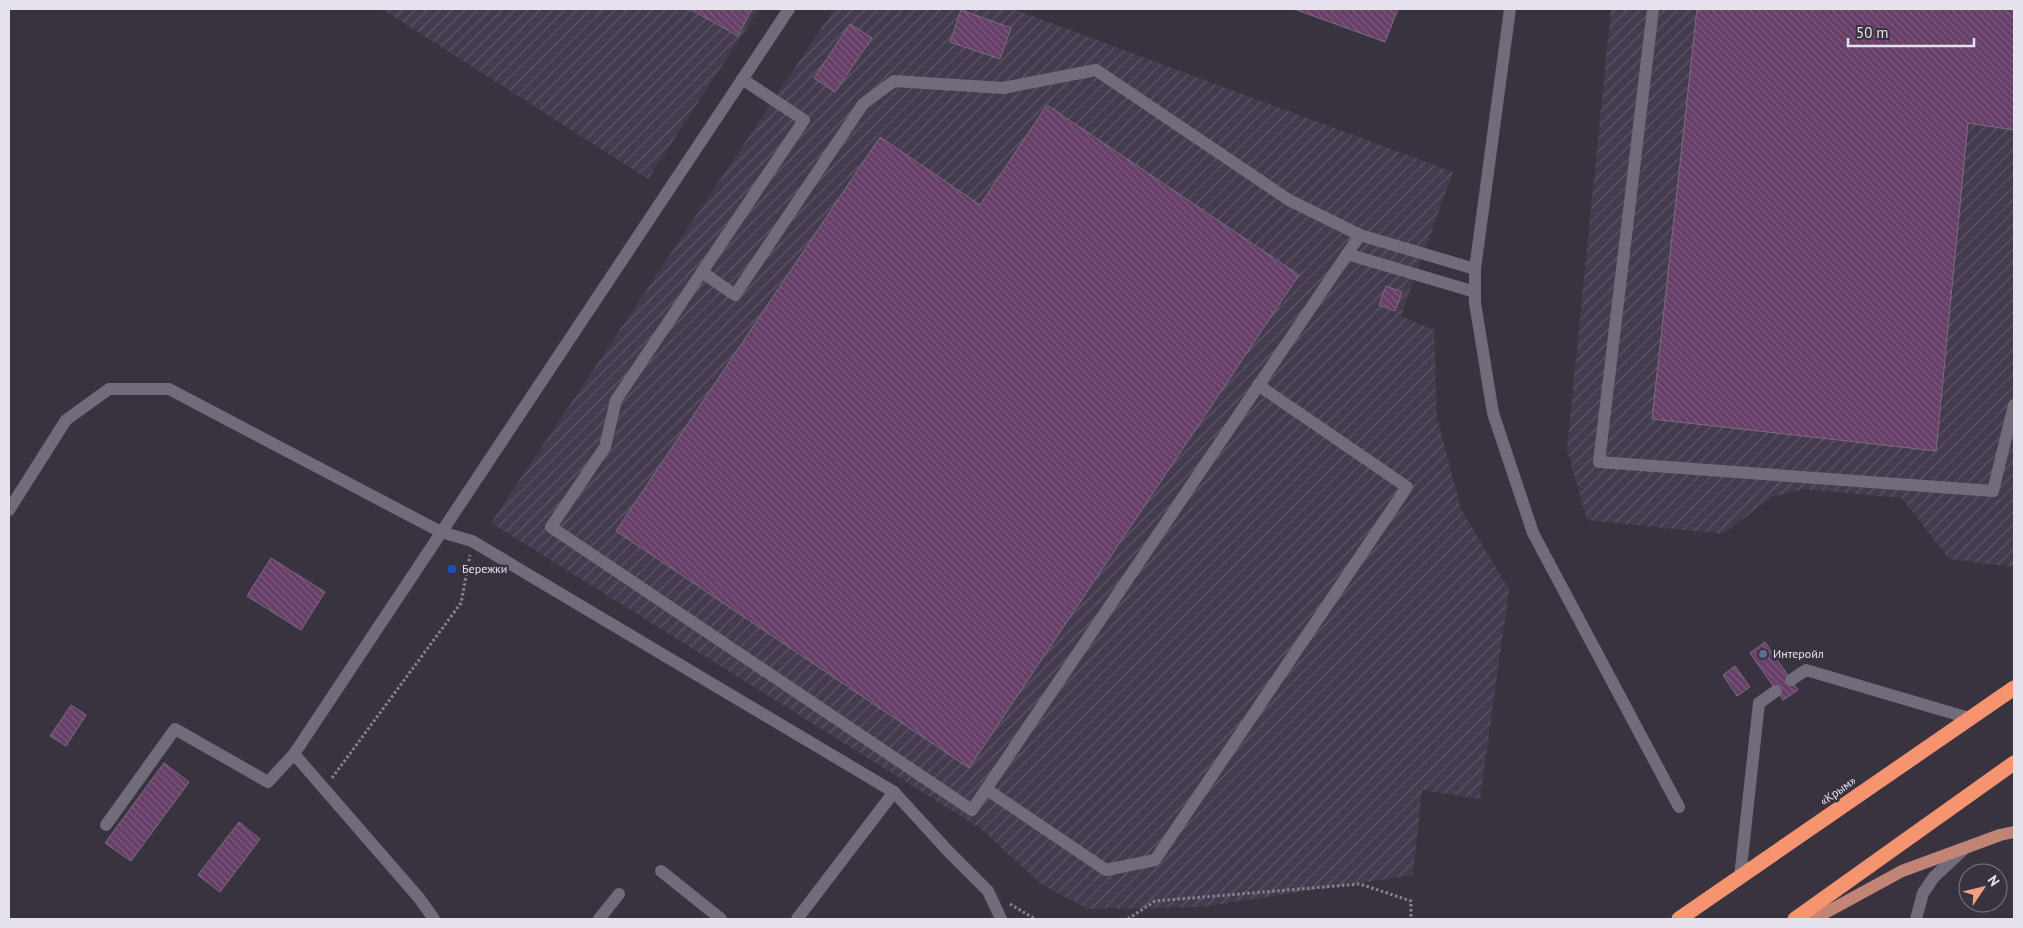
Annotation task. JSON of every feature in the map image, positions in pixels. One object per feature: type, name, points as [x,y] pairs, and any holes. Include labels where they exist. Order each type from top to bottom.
[{"type":"highway","name":"«Крым»","points":[[1679,919],[2014,688]]},
{"type":"highway","points":[[1795,919],[2014,763]]},
{"type":"main road","points":[[1814,919],[1902,870],[2014,832]]},
{"type":"street","points":[[106,825],[174,729],[268,782],[294,754],[789,9]]},
{"type":"street","points":[[1510,9],[1476,269],[1475,292],[1475,303],[1493,414],[1533,533],[1679,807]]},
{"type":"street","points":[[1653,9],[1599,462],[1993,491],[2014,405]]},
{"type":"street","points":[[702,272],[735,295],[863,104],[894,81],[1002,88],[1096,70],[1289,200],[1360,235],[1476,269]]},
{"type":"street","points":[[742,79],[804,120],[616,400],[605,447],[551,527],[972,810],[1360,235]]},
{"type":"street","points":[[1347,254],[1475,292]]},
{"type":"street","points":[[986,789],[1106,870],[1155,860],[1408,487],[1258,385]]},
{"type":"street","points":[[9,510],[66,420],[109,389],[169,388],[441,532],[472,541],[894,792],[988,891],[1001,919]]},
{"type":"street","points":[[1791,680],[1806,670],[1969,718]]},
{"type":"street","points":[[1740,877],[1759,703],[1776,691]]},
{"type":"street","points":[[294,754],[419,898],[434,919]]},
{"type":"street","points":[[798,919],[894,792]]},
{"type":"street","points":[[1916,919],[1923,893],[1934,877],[1964,849]]},
{"type":"street","points":[[661,871],[721,919]]},
{"type":"street","points":[[599,919],[619,894]]},
{"type":"path","points":[[325,789],[461,603],[472,541]]},
{"type":"path","points":[[1128,919],[1154,901],[1360,884],[1411,901],[1411,919]]},
{"type":"shaded area","points":[[382,9],[759,9],[648,179]]},
{"type":"shaded area","points":[[834,9],[1013,9],[1453,172],[1401,316],[1434,330],[1437,417],[1461,509],[1509,590],[1480,799],[1422,790],[1413,875],[1200,907],[1088,909],[1041,884],[980,828],[491,523]]},
{"type":"shaded area","points":[[1611,9],[2014,9],[2014,567],[1949,559],[1902,498],[1802,489],[1772,497],[1723,534],[1587,520],[1567,449]]},
{"type":"building","points":[[690,9],[752,9],[738,36]]},
{"type":"building","points":[[1294,9],[1398,9],[1385,42]]},
{"type":"building","points":[[1697,9],[2014,9],[2014,130],[1968,123],[1936,451],[1652,419]]},
{"type":"building","points":[[961,10],[1011,28],[1000,59],[950,42]]},
{"type":"building","points":[[850,24],[872,38],[835,92],[814,78]]},
{"type":"building","points":[[1047,105],[1299,275],[969,768],[616,531],[880,137],[980,205]]},
{"type":"building","points":[[1386,286],[1402,292],[1395,311],[1379,305]]},
{"type":"building","points":[[271,558],[325,592],[301,630],[247,596]]},
{"type":"building","points":[[1765,642],[1798,690],[1783,700],[1750,653]]},
{"type":"building","points":[[1735,666],[1750,687],[1737,696],[1723,675]]},
{"type":"building","points":[[71,705],[86,715],[66,746],[50,736]]},
{"type":"building","points":[[164,763],[189,782],[131,861],[105,843]]},
{"type":"building","points":[[239,822],[260,839],[220,892],[198,875]]},
{"type":"place","name":"Бережки","points":[[452,569]]},
{"type":"place","name":"Интеройл","points":[[1763,654]]}]
